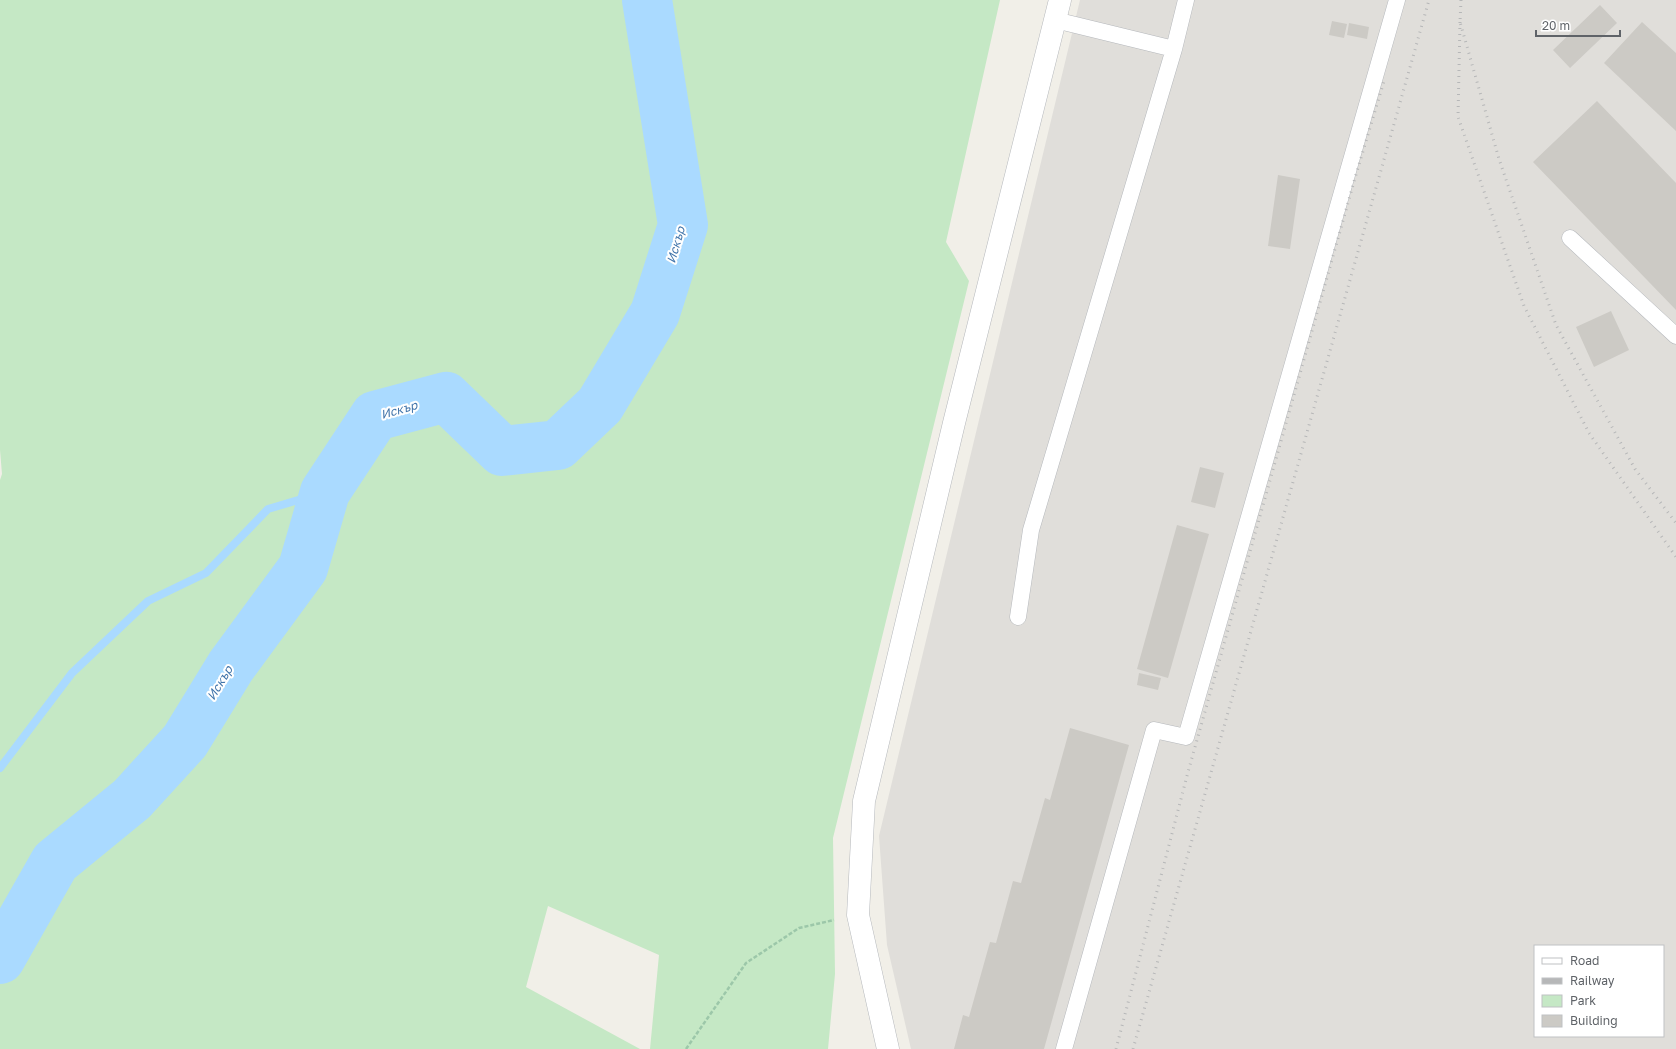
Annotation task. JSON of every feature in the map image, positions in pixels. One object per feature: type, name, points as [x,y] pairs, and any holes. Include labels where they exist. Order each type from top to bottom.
[{"type":"street","points":[[888,1049],[858,915],[864,801],[954,423],[1058,10]]},
{"type":"lane","points":[[1018,617],[1031,530],[1174,49],[1186,0]]},
{"type":"lane","points":[[1064,1049],[1154,730],[1186,737],[1397,0]]},
{"type":"lane","points":[[1058,10],[1174,49]]},
{"type":"lane","points":[[1570,238],[1676,336]]},
{"type":"path","points":[[686,1049],[746,964],[799,928],[858,915]]},
{"type":"shaded area","points":[[1080,0],[1676,0],[1676,1049],[911,1049],[887,945],[879,836]]},
{"type":"green space","points":[[0,0],[1000,0],[946,242],[969,281],[833,838],[835,974],[828,1049],[650,1049],[659,955],[548,906],[526,987],[640,1049],[0,1049],[0,480],[2,474],[0,450]]},
{"type":"building","points":[[1600,5],[1617,23],[1570,68],[1553,50]]},
{"type":"building","points":[[1332,21],[1347,24],[1344,38],[1329,35]]},
{"type":"building","points":[[1642,22],[1676,53],[1676,131],[1604,63]]},
{"type":"building","points":[[1349,23],[1369,27],[1367,39],[1347,35]]},
{"type":"building","points":[[1597,101],[1676,183],[1676,310],[1533,162]]},
{"type":"building","points":[[1278,175],[1300,179],[1290,249],[1268,246]]},
{"type":"building","points":[[1611,311],[1629,350],[1594,367],[1576,327]]},
{"type":"building","points":[[1200,467],[1224,473],[1215,508],[1191,502]]},
{"type":"building","points":[[1177,525],[1209,534],[1168,678],[1137,669]]},
{"type":"building","points":[[1139,673],[1161,678],[1158,690],[1137,685]]},
{"type":"building","points":[[1070,728],[1129,745],[1044,1049],[954,1049],[963,1015],[969,1017],[990,942],[996,943],[1013,881],[1021,883],[1045,798],[1050,800]]},
{"type":"waterway","name":"Искър","points":[[0,959],[55,862],[132,799],[185,741],[231,666],[303,568],[325,492],[375,416],[446,397],[502,451],[558,445],[600,405],[655,313],[683,225],[647,0]]},
{"type":"waterway","points":[[0,768],[72,673],[148,601],[206,573],[268,509],[325,492]]},
{"type":"railway","points":[[1133,1049],[1429,0]]},
{"type":"railway","points":[[1461,0],[1460,22],[1499,159],[1556,325],[1635,469],[1676,523]]},
{"type":"railway","points":[[1460,22],[1458,117],[1524,306],[1589,433],[1676,557]]},
{"type":"railway","points":[[1116,1049],[1188,772],[1355,178],[1384,81]]}]
